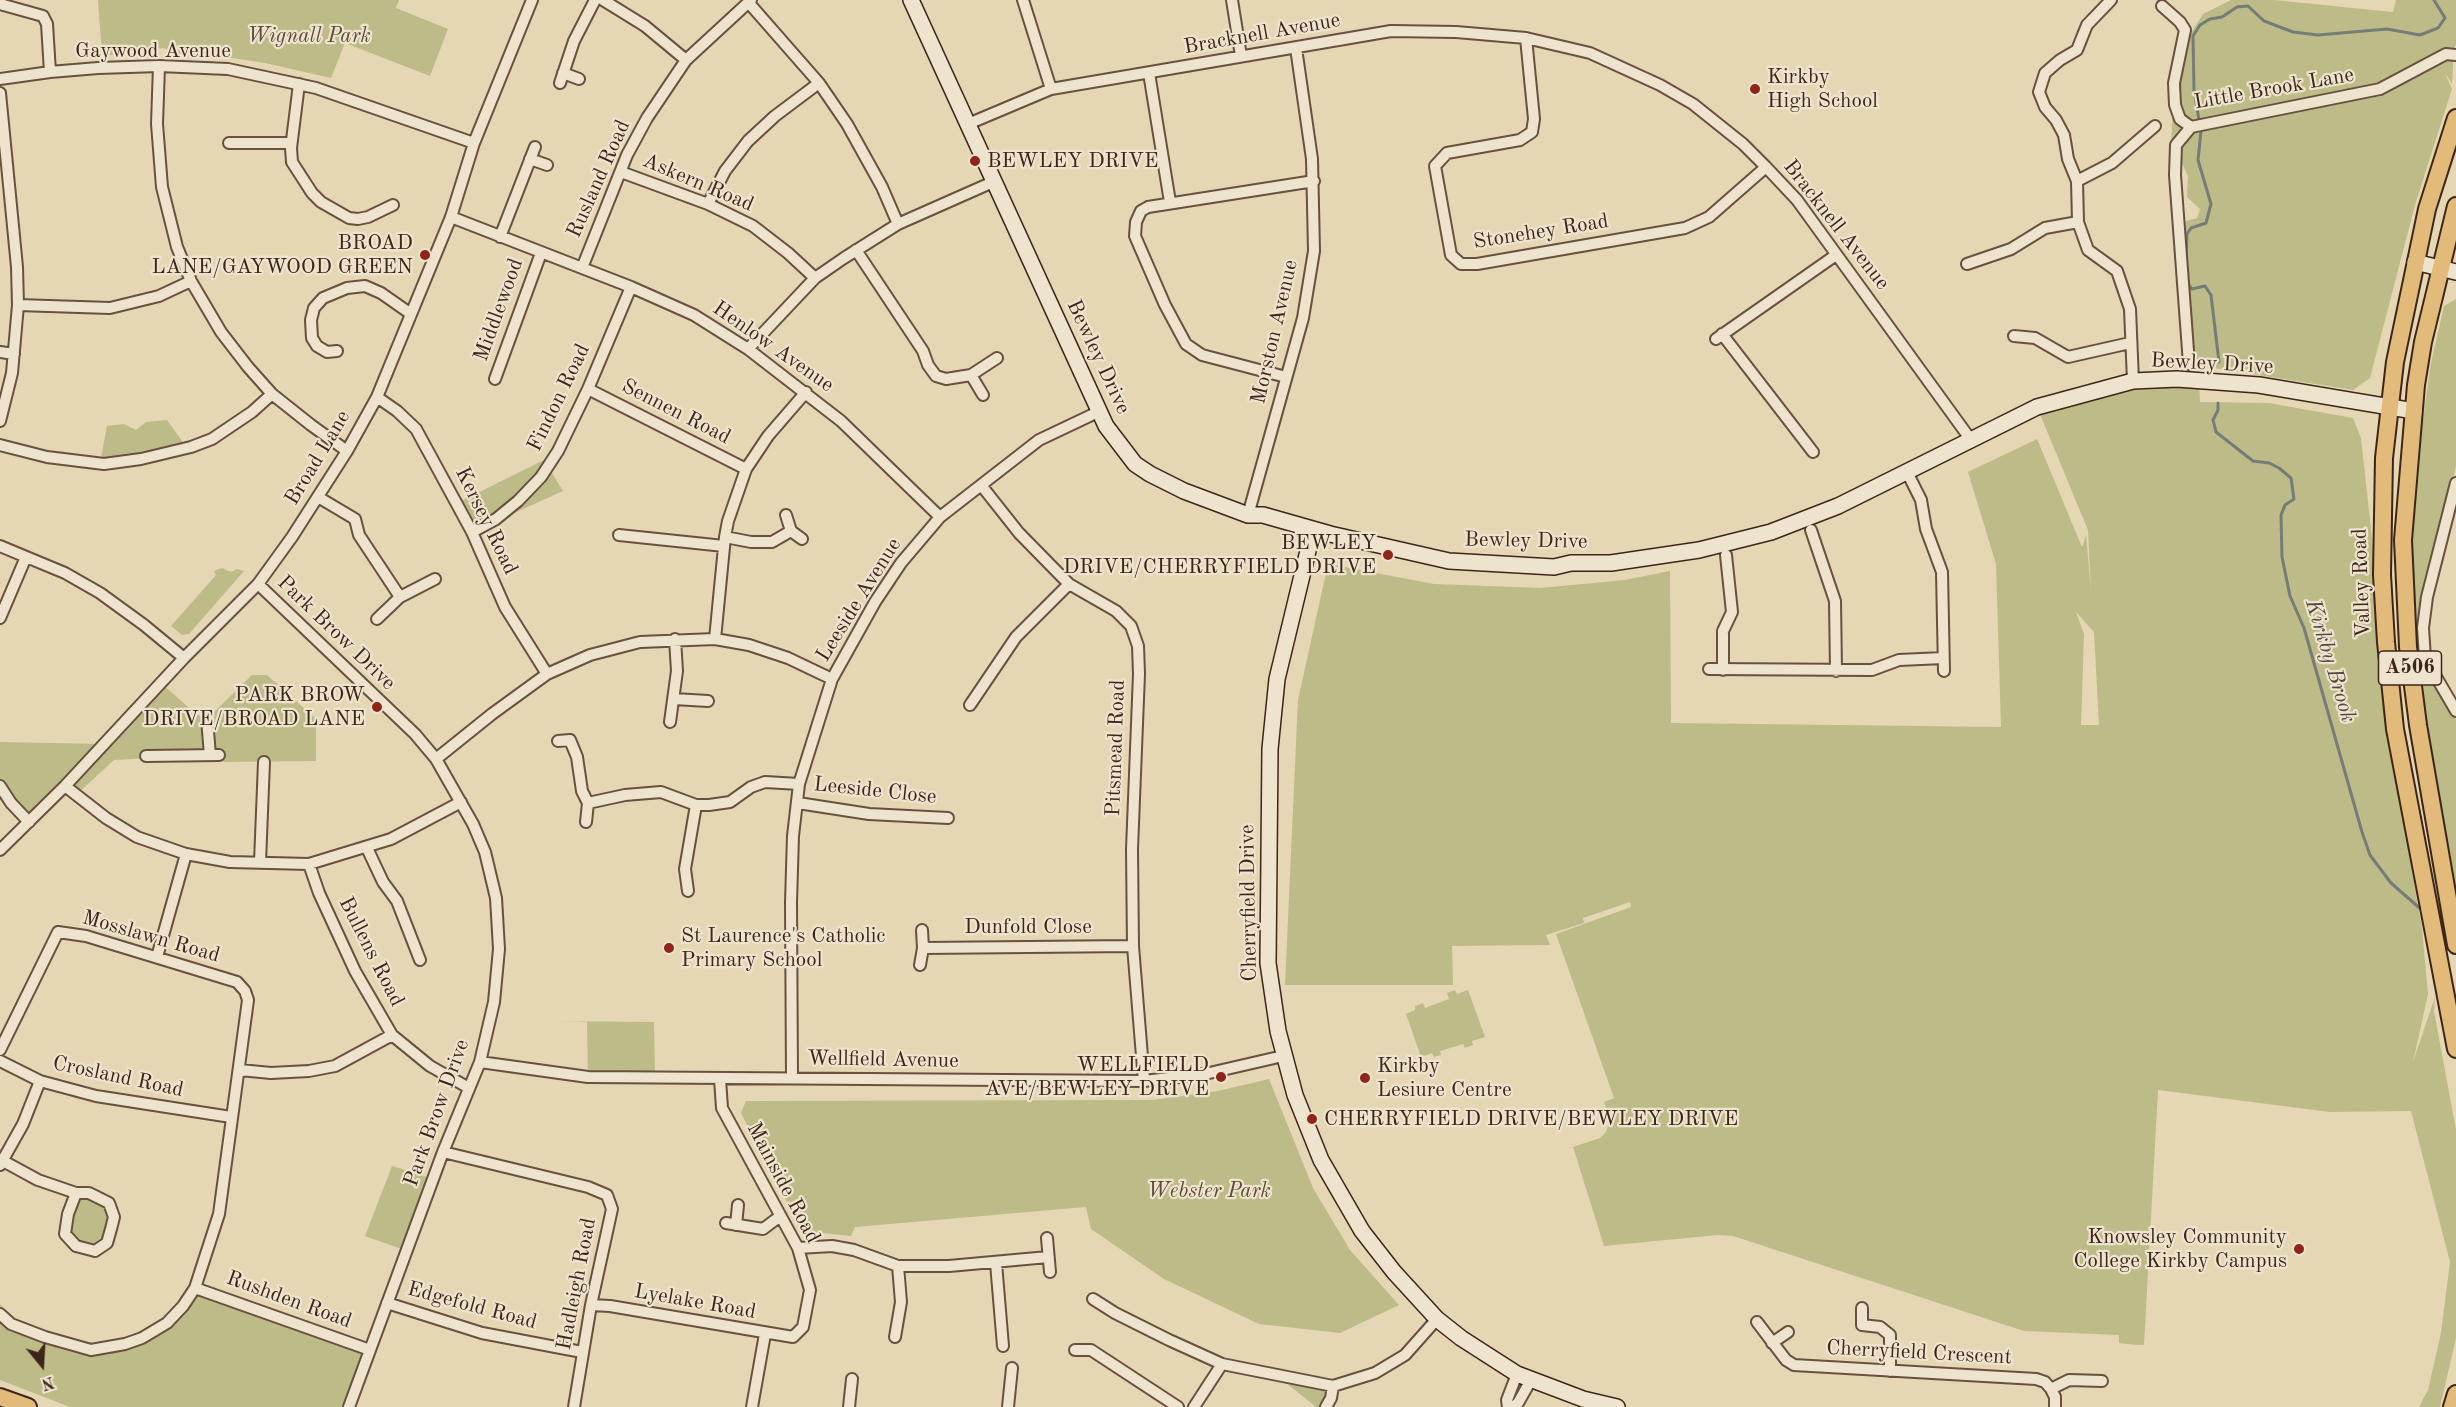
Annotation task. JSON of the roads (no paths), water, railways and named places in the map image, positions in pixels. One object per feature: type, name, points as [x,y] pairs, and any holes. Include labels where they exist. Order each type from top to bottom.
[{"type":"main road","name":"Valley Road","points":[[2456,118],[2427,209],[2395,362],[2388,407],[2382,519],[2382,575],[2386,642],[2396,729],[2456,1050]]},
{"type":"main road","name":"Valley Road","points":[[2456,206],[2448,271],[2423,342],[2414,411],[2403,540],[2408,647],[2419,735],[2456,945]]},
{"type":"main road","points":[[2452,1407],[2456,1394]]},
{"type":"main road","points":[[0,1397],[28,1407]]},
{"type":"street","name":"Broad Lane","points":[[0,850],[65,786],[184,658],[258,584],[347,451],[376,397],[452,217],[474,143],[532,0]]},
{"type":"street","points":[[579,79],[561,78],[574,41],[595,0]]},
{"type":"street","points":[[603,0],[645,26],[686,60]]},
{"type":"street","name":"Bewley Drive","points":[[911,0],[1078,363],[1098,412],[1118,444],[1135,464],[1184,491],[1248,515],[1263,515],[1313,530],[1449,561],[1554,567],[1571,563],[1611,563],[1699,550],[1771,531],[1838,506],[2037,407],[2133,381],[2177,379],[2259,385],[2414,411]]},
{"type":"street","points":[[1023,0],[1051,89]]},
{"type":"street","points":[[1232,0],[1241,56]]},
{"type":"street","points":[[2110,0],[2087,26],[2077,50],[2060,60],[2045,73],[2039,92],[2045,107],[2056,120],[2064,135],[2068,159],[2077,181],[2078,222],[2088,250],[2117,271],[2130,309],[2133,381]]},
{"type":"street","points":[[749,1],[819,84],[869,160],[898,224]]},
{"type":"street","name":"Rusland Road","points":[[582,268],[621,172],[647,118],[686,60],[749,1]]},
{"type":"street","points":[[0,4],[43,16],[47,24],[50,72]]},
{"type":"street","name":"Little Brook Lane","points":[[2162,6],[2180,22],[2185,30],[2174,84],[2175,105],[2180,119],[2191,127],[2380,89],[2446,54],[2456,56]]},
{"type":"street","name":"Bracknell Avenue","points":[[968,124],[1051,89],[1391,31],[1456,32],[1526,38],[1590,53],[1660,85],[1693,104],[1743,144],[1766,167],[1797,200],[1971,440]]},
{"type":"street","name":"Stonehey Road","points":[[1526,38],[1534,119],[1532,132],[1520,140],[1447,153],[1435,166],[1451,255],[1461,264],[1477,264],[1698,224],[1721,209],[1766,167]]},
{"type":"street","name":"Morston Avenue","points":[[1248,515],[1303,318],[1311,271],[1315,228],[1314,182],[1309,131],[1296,48]]},
{"type":"street","name":"Gaywood Avenue","points":[[0,79],[50,72],[159,66],[228,69],[316,88],[474,143]]},
{"type":"street","points":[[159,66],[157,124],[162,187],[177,247],[191,281],[228,340],[272,394],[347,451]]},
{"type":"street","points":[[1149,73],[1170,202]]},
{"type":"street","points":[[299,84],[291,143],[292,162],[312,193],[339,214],[358,219],[393,206]]},
{"type":"street","points":[[708,204],[725,171],[748,141],[775,116],[819,84]]},
{"type":"street","points":[[0,93],[17,267],[18,305],[12,373],[0,421]]},
{"type":"street","points":[[2077,181],[2112,164],[2156,126]]},
{"type":"street","points":[[2189,364],[2175,176],[2176,145],[2191,127]]},
{"type":"street","points":[[228,143],[291,143]]},
{"type":"street","points":[[500,237],[535,147]]},
{"type":"street","points":[[530,159],[546,165]]},
{"type":"street","name":"Askern Road","points":[[621,172],[708,204],[753,226],[788,253],[815,278]]},
{"type":"street","points":[[748,349],[815,278],[856,250],[898,224],[993,182]]},
{"type":"street","points":[[1286,377],[1202,355],[1186,344],[1135,236],[1136,222],[1141,211],[1170,202],[1314,182]]},
{"type":"street","name":"Henlow Avenue","points":[[452,217],[631,287],[694,315],[748,349],[841,421],[940,517]]},
{"type":"street","points":[[1967,264],[2011,249],[2045,228],[2078,222]]},
{"type":"street","points":[[856,250],[923,351],[928,365],[936,376],[946,379],[971,375],[997,358]]},
{"type":"street","name":"Middlewood","points":[[495,379],[541,253]]},
{"type":"street","points":[[1813,452],[1719,337],[1836,255]]},
{"type":"street","points":[[2415,262],[2448,271]]},
{"type":"street","points":[[18,305],[110,308],[159,296],[191,281]]},
{"type":"street","points":[[336,351],[327,352],[317,346],[312,338],[311,320],[314,308],[323,298],[347,288],[364,286],[381,293],[411,314]]},
{"type":"street","name":"Findon Road","points":[[472,532],[503,513],[541,477],[558,451],[588,389],[631,287]]},
{"type":"street","points":[[2014,336],[2035,338],[2066,362],[2130,343]]},
{"type":"street","points":[[0,352],[14,354]]},
{"type":"street","points":[[971,375],[983,395]]},
{"type":"street","name":"Sennen Road","points":[[588,389],[746,469]]},
{"type":"street","points":[[715,639],[724,541],[728,521],[746,469],[768,436],[806,393]]},
{"type":"street","points":[[0,445],[47,457],[104,464],[141,459],[191,447],[212,439],[252,412],[272,394]]},
{"type":"street","name":"Kersey Road","points":[[376,397],[398,411],[416,429],[472,532],[505,607],[547,674]]},
{"type":"street","name":"Leeside Avenue","points":[[792,1078],[793,836],[799,784],[832,679],[853,638],[901,563],[940,517],[1039,440],[1098,412]]},
{"type":"street","points":[[1907,472],[1921,500],[1926,529],[1942,573],[1944,671]]},
{"type":"street","points":[[2456,483],[2451,522],[2427,597],[2423,628],[2425,658],[2456,711]]},
{"type":"street","name":"Pitsmead Road","points":[[981,485],[1018,533],[1068,584],[1116,610],[1131,626],[1138,646],[1139,674],[1132,849],[1132,946],[1144,1081]]},
{"type":"street","points":[[318,497],[355,519],[358,535],[400,597]]},
{"type":"street","points":[[786,515],[791,531],[802,539]]},
{"type":"street","name":"Cherryfield Drive","points":[[1313,530],[1277,679],[1270,749],[1268,963],[1283,1056],[1303,1119],[1321,1160],[1362,1231],[1394,1272],[1437,1319],[1470,1344],[1524,1377],[1583,1399],[1617,1407]]},
{"type":"street","points":[[1811,530],[1835,601],[1836,671]]},
{"type":"street","points":[[619,535],[772,542],[791,531]]},
{"type":"street","points":[[0,546],[65,573],[100,593],[184,658]]},
{"type":"street","points":[[1723,670],[1723,631],[1732,612],[1725,555]]},
{"type":"street","points":[[0,618],[26,557]]},
{"type":"street","points":[[377,619],[400,597],[435,579]]},
{"type":"street","name":"Park Brow Drive","points":[[258,584],[415,734],[436,759],[461,802],[484,852],[496,898],[499,949],[494,1002],[480,1062],[443,1152],[349,1407]]},
{"type":"street","points":[[970,705],[1016,638],[1068,584]]},
{"type":"street","points":[[670,722],[677,671],[675,639]]},
{"type":"street","points":[[436,759],[547,674],[590,656],[640,642],[715,639],[749,645],[788,658],[832,679]]},
{"type":"street","points":[[1709,669],[1872,670],[1899,660],[1943,658]]},
{"type":"street","points":[[674,699],[708,700]]},
{"type":"street","points":[[146,756],[214,755],[207,719]]},
{"type":"street","points":[[568,738],[577,757],[582,791],[588,803],[586,822]]},
{"type":"street","points":[[260,862],[264,762]]},
{"type":"street","points":[[588,803],[625,795],[661,792],[696,806],[729,802],[751,787],[765,782],[799,784]]},
{"type":"street","points":[[0,786],[11,803],[29,822]]},
{"type":"street","points":[[65,786],[106,818],[137,837],[186,854],[230,862],[309,864],[391,839],[461,802]]},
{"type":"street","name":"Leeside Close","points":[[798,803],[869,814],[948,818]]},
{"type":"street","points":[[688,891],[685,869],[696,806]]},
{"type":"street","points":[[367,848],[383,882],[397,901],[420,960]]},
{"type":"street","points":[[157,957],[186,854]]},
{"type":"street","name":"Bullens Road","points":[[309,864],[319,892],[355,971],[392,1035],[429,1066],[469,1088]]},
{"type":"street","points":[[920,965],[923,948],[922,930]]},
{"type":"street","name":"Mosslawn Road","points":[[0,1050],[58,932],[86,936],[237,982],[245,991],[248,1000],[219,1214],[195,1288],[183,1306],[167,1323],[142,1338],[125,1344],[91,1350],[45,1337],[11,1324],[0,1314]]},
{"type":"street","name":"Dunfold Close","points":[[923,948],[1132,946]]},
{"type":"street","points":[[240,1070],[271,1073],[309,1071],[335,1066],[392,1035]]},
{"type":"street","name":"Wellfield Avenue","points":[[480,1062],[588,1077],[1144,1081],[1205,1074],[1283,1056]]},
{"type":"street","name":"Crosland Road","points":[[0,1061],[40,1081],[106,1098],[231,1118]]},
{"type":"street","name":"Mainside Road","points":[[720,1079],[722,1108],[779,1217],[798,1248],[810,1290],[803,1327],[792,1337]]},
{"type":"street","points":[[40,1081],[23,1124],[2,1163],[38,1180],[76,1193],[89,1193],[109,1203],[114,1217],[107,1243],[95,1251],[76,1246],[65,1234],[68,1214],[76,1193]]},
{"type":"street","name":"Hadleigh Road","points":[[443,1152],[588,1187],[607,1195],[612,1209],[591,1305],[574,1407]]},
{"type":"street","points":[[738,1205],[731,1224],[763,1229],[779,1217]]},
{"type":"street","points":[[1047,1238],[1050,1272]]},
{"type":"street","points":[[798,1248],[832,1246],[898,1266],[949,1266],[1048,1257]]},
{"type":"street","points":[[996,1263],[1003,1346]]},
{"type":"street","points":[[895,1337],[901,1302],[898,1266]]},
{"type":"street","name":"Rushden Road","points":[[195,1288],[370,1350]]},
{"type":"street","points":[[1093,1299],[1115,1313],[1222,1364],[1333,1386],[1376,1373],[1405,1355],[1437,1319]]},
{"type":"street","name":"Edgefold Road","points":[[387,1304],[482,1333],[582,1352]]},
{"type":"street","name":"Lyelake Road","points":[[591,1305],[610,1306],[792,1337]]},
{"type":"street","points":[[1862,1308],[1862,1325],[1880,1327],[1890,1335],[1890,1371]]},
{"type":"street","name":"Cherryfield Crescent","points":[[1757,1322],[1785,1360],[1799,1366],[2036,1379],[2045,1382],[2051,1389]]},
{"type":"street","points":[[1772,1343],[1788,1332]]},
{"type":"street","points":[[752,1407],[765,1334]]},
{"type":"street","points":[[1075,1350],[1091,1350],[1178,1407]]},
{"type":"street","points":[[1194,1407],[1222,1364]]},
{"type":"street","points":[[1008,1407],[1012,1368]]},
{"type":"street","points":[[1508,1407],[1507,1400],[1524,1377]]},
{"type":"street","points":[[1513,1407],[1518,1403],[1524,1377]]},
{"type":"street","points":[[849,1407],[852,1379]]},
{"type":"street","points":[[2055,1407],[2055,1397],[2051,1389],[2069,1380],[2102,1382]]},
{"type":"street","points":[[1326,1407],[1331,1398],[1333,1386]]},
{"type":"waterway","name":"Kirkby Brook","points":[[2186,262],[2187,234],[2191,228],[2206,223],[2211,204],[2198,160],[2201,131],[2194,91],[2193,36],[2200,25],[2210,19],[2222,17],[2237,7],[2248,6],[2264,21],[2293,32],[2318,35],[2387,29],[2420,35],[2438,28],[2445,18],[2434,0]]},
{"type":"waterway","name":"Kirkby Brook","points":[[2187,283],[2192,289],[2205,286],[2211,295],[2219,362]]},
{"type":"waterway","name":"Kirkby Brook","points":[[2218,403],[2218,410],[2213,420],[2216,432],[2253,461],[2269,463],[2291,478],[2294,499],[2285,505],[2281,515],[2282,557],[2290,596],[2304,628],[2370,855],[2391,883],[2423,911]]},
{"type":"place","name":"Kirkby High School","points":[[1755,89]]},
{"type":"place","name":"BEWLEY DRIVE","points":[[975,161]]},
{"type":"place","name":"BROAD LANE/GAYWOOD GREEN","points":[[425,255]]},
{"type":"place","name":"BEWLEY DRIVE/CHERRYFIELD DRIVE","points":[[1388,555]]},
{"type":"place","name":"PARK BROW DRIVE/BROAD LANE","points":[[377,707]]},
{"type":"place","name":"St Laurence's Catholic Primary School","points":[[669,948]]},
{"type":"place","name":"WELLFIELD AVE/BEWLEY DRIVE","points":[[1221,1077]]},
{"type":"place","name":"Kirkby Lesiure Centre","points":[[1365,1078]]},
{"type":"place","name":"CHERRYFIELD DRIVE/BEWLEY DRIVE","points":[[1312,1119]]},
{"type":"place","name":"Knowsley Community College Kirkby Campus","points":[[2299,1249]]},
{"type":"park label","name":"Wignall Park","points":[[309,36]]},
{"type":"park label","name":"Webster Park","points":[[1209,1191]]}]
